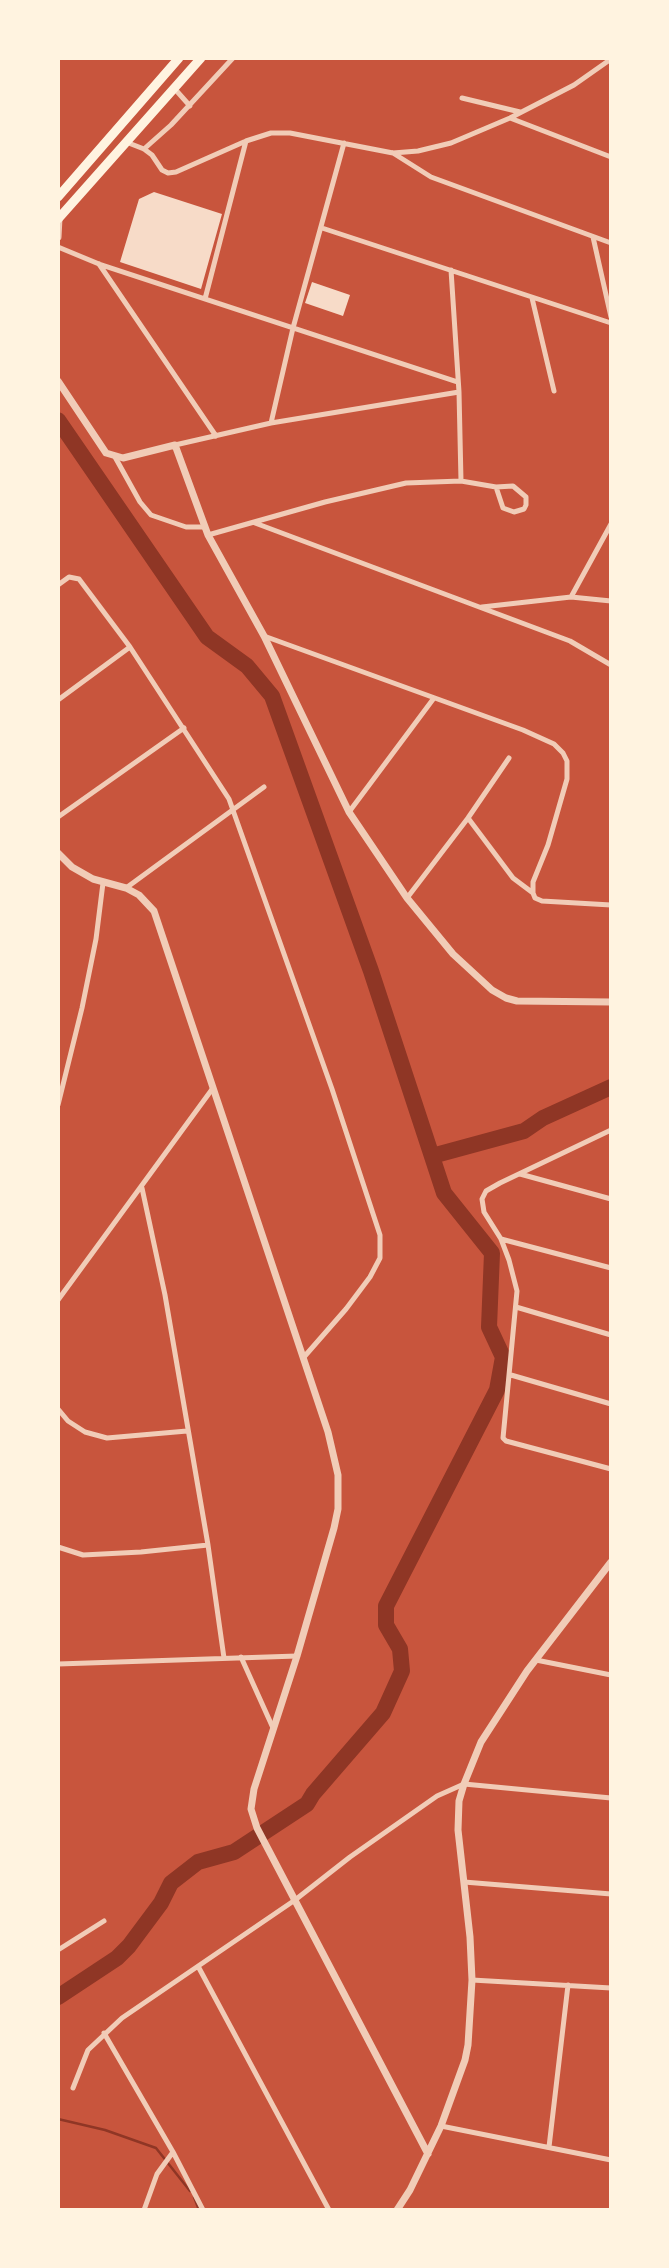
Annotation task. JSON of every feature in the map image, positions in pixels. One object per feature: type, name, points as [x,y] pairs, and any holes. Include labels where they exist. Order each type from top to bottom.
[{"type":"highway","points":[[58,197],[179,58]]},
{"type":"highway","points":[[58,219],[201,58]]},
{"type":"street","points":[[144,149],[190,106],[233,58]]},
{"type":"street","points":[[126,142],[144,149],[152,155],[162,170],[168,173],[271,133],[290,133],[393,153],[418,151],[451,143],[510,118],[574,85],[611,59]]},
{"type":"street","points":[[174,88],[190,106]]},
{"type":"street","points":[[462,98],[522,112]]},
{"type":"street","points":[[510,118],[611,157]]},
{"type":"street","points":[[205,299],[246,141]]},
{"type":"street","points":[[271,423],[293,328],[344,143]]},
{"type":"street","points":[[393,153],[432,177],[611,243]]},
{"type":"street","points":[[58,219],[58,237]]},
{"type":"street","points":[[321,228],[611,323]]},
{"type":"street","points":[[593,237],[611,317]]},
{"type":"street","points":[[58,247],[99,264],[458,382]]},
{"type":"street","points":[[99,264],[216,436]]},
{"type":"street","points":[[451,270],[459,392],[461,481]]},
{"type":"street","points":[[532,298],[554,391]]},
{"type":"street","points":[[58,381],[100,447],[106,453],[122,458],[271,423],[459,392]]},
{"type":"street","points":[[175,445],[207,531],[264,636],[349,811],[407,898],[453,954],[492,990],[506,998],[517,1001],[611,1002]]},
{"type":"street","points":[[115,457],[140,502],[151,515],[207,531],[255,523],[390,485],[461,481],[496,487],[513,486],[519,489],[527,501],[524,509],[514,512],[503,509],[496,487]]},
{"type":"street","points":[[255,523],[570,641],[611,665]]},
{"type":"street","points":[[571,597],[611,524]]},
{"type":"street","points":[[58,585],[69,578],[79,579],[130,647],[234,809],[332,1089],[381,1242],[380,1258],[370,1276],[346,1309],[304,1357]]},
{"type":"street","points":[[480,607],[571,597],[611,601]]},
{"type":"street","points":[[264,636],[523,730],[554,744],[567,761],[567,779],[548,845],[533,882],[533,893]]},
{"type":"street","points":[[58,700],[130,647]]},
{"type":"street","points":[[349,811],[434,698]]},
{"type":"street","points":[[58,817],[184,728]]},
{"type":"street","points":[[407,898],[468,818],[509,758]]},
{"type":"street","points":[[126,888],[264,787]]},
{"type":"street","points":[[468,818],[513,878],[533,893],[535,898],[549,902],[611,905]]},
{"type":"street","points":[[58,853],[72,867],[103,883],[126,888],[139,895],[154,911],[334,1453],[339,1491],[334,1528],[251,1809],[257,1828],[428,2154]]},
{"type":"street","points":[[58,1105],[96,939],[103,883]]},
{"type":"street","points":[[58,1300],[142,1188],[212,1088]]},
{"type":"street","points":[[611,1130],[500,1183],[483,1195],[484,1212],[500,1239],[517,1291],[505,1440],[611,1469]]},
{"type":"street","points":[[520,1174],[611,1199]]},
{"type":"street","points":[[142,1188],[165,1295],[208,1545],[224,1658]]},
{"type":"street","points":[[500,1239],[611,1268]]},
{"type":"street","points":[[516,1307],[611,1335]]},
{"type":"street","points":[[511,1375],[611,1404]]},
{"type":"street","points":[[58,1409],[68,1421],[85,1432],[107,1438],[187,1432]]},
{"type":"street","points":[[58,1547],[83,1555],[208,1545]]},
{"type":"street","points":[[399,2210],[441,2126],[466,2060],[472,1980],[458,1822],[464,1784],[481,1742],[536,1660],[611,1562]]},
{"type":"street","points":[[58,1664],[297,1656]]},
{"type":"street","points":[[241,1657],[273,1728]]},
{"type":"street","points":[[536,1660],[611,1675]]},
{"type":"street","points":[[74,2088],[88,2050],[122,2018],[199,1968],[425,1804],[464,1784],[611,1798]]},
{"type":"street","points":[[464,1882],[611,1894]]},
{"type":"street","points":[[58,1950],[104,1921]]},
{"type":"street","points":[[199,1968],[329,2210]]},
{"type":"street","points":[[472,1980],[611,1988]]},
{"type":"street","points":[[549,2147],[568,1985]]},
{"type":"street","points":[[104,2033],[173,2152],[203,2210]]},
{"type":"street","points":[[441,2126],[611,2160]]},
{"type":"street","points":[[144,2210],[156,2174],[173,2152]]},
{"type":"building","points":[[154,192],[222,214],[201,289],[120,262],[139,199]]},
{"type":"building","points":[[312,282],[350,295],[343,316],[305,303]]},
{"type":"waterway","points":[[58,420],[207,637],[247,666],[272,696],[371,971],[444,1193],[492,1253],[489,1327],[503,1357],[497,1390],[386,1606],[386,1625],[400,1649],[402,1671],[383,1713],[307,1804],[234,1852],[198,1862],[171,1883],[161,1903],[117,1958],[58,1997]]},
{"type":"waterway","points":[[432,1156],[524,1131],[543,1118],[611,1087]]},
{"type":"waterway","points":[[58,2119],[105,2130],[156,2148],[190,2191]]},
{"type":"waterway","points":[[194,2197],[199,2210]]}]
